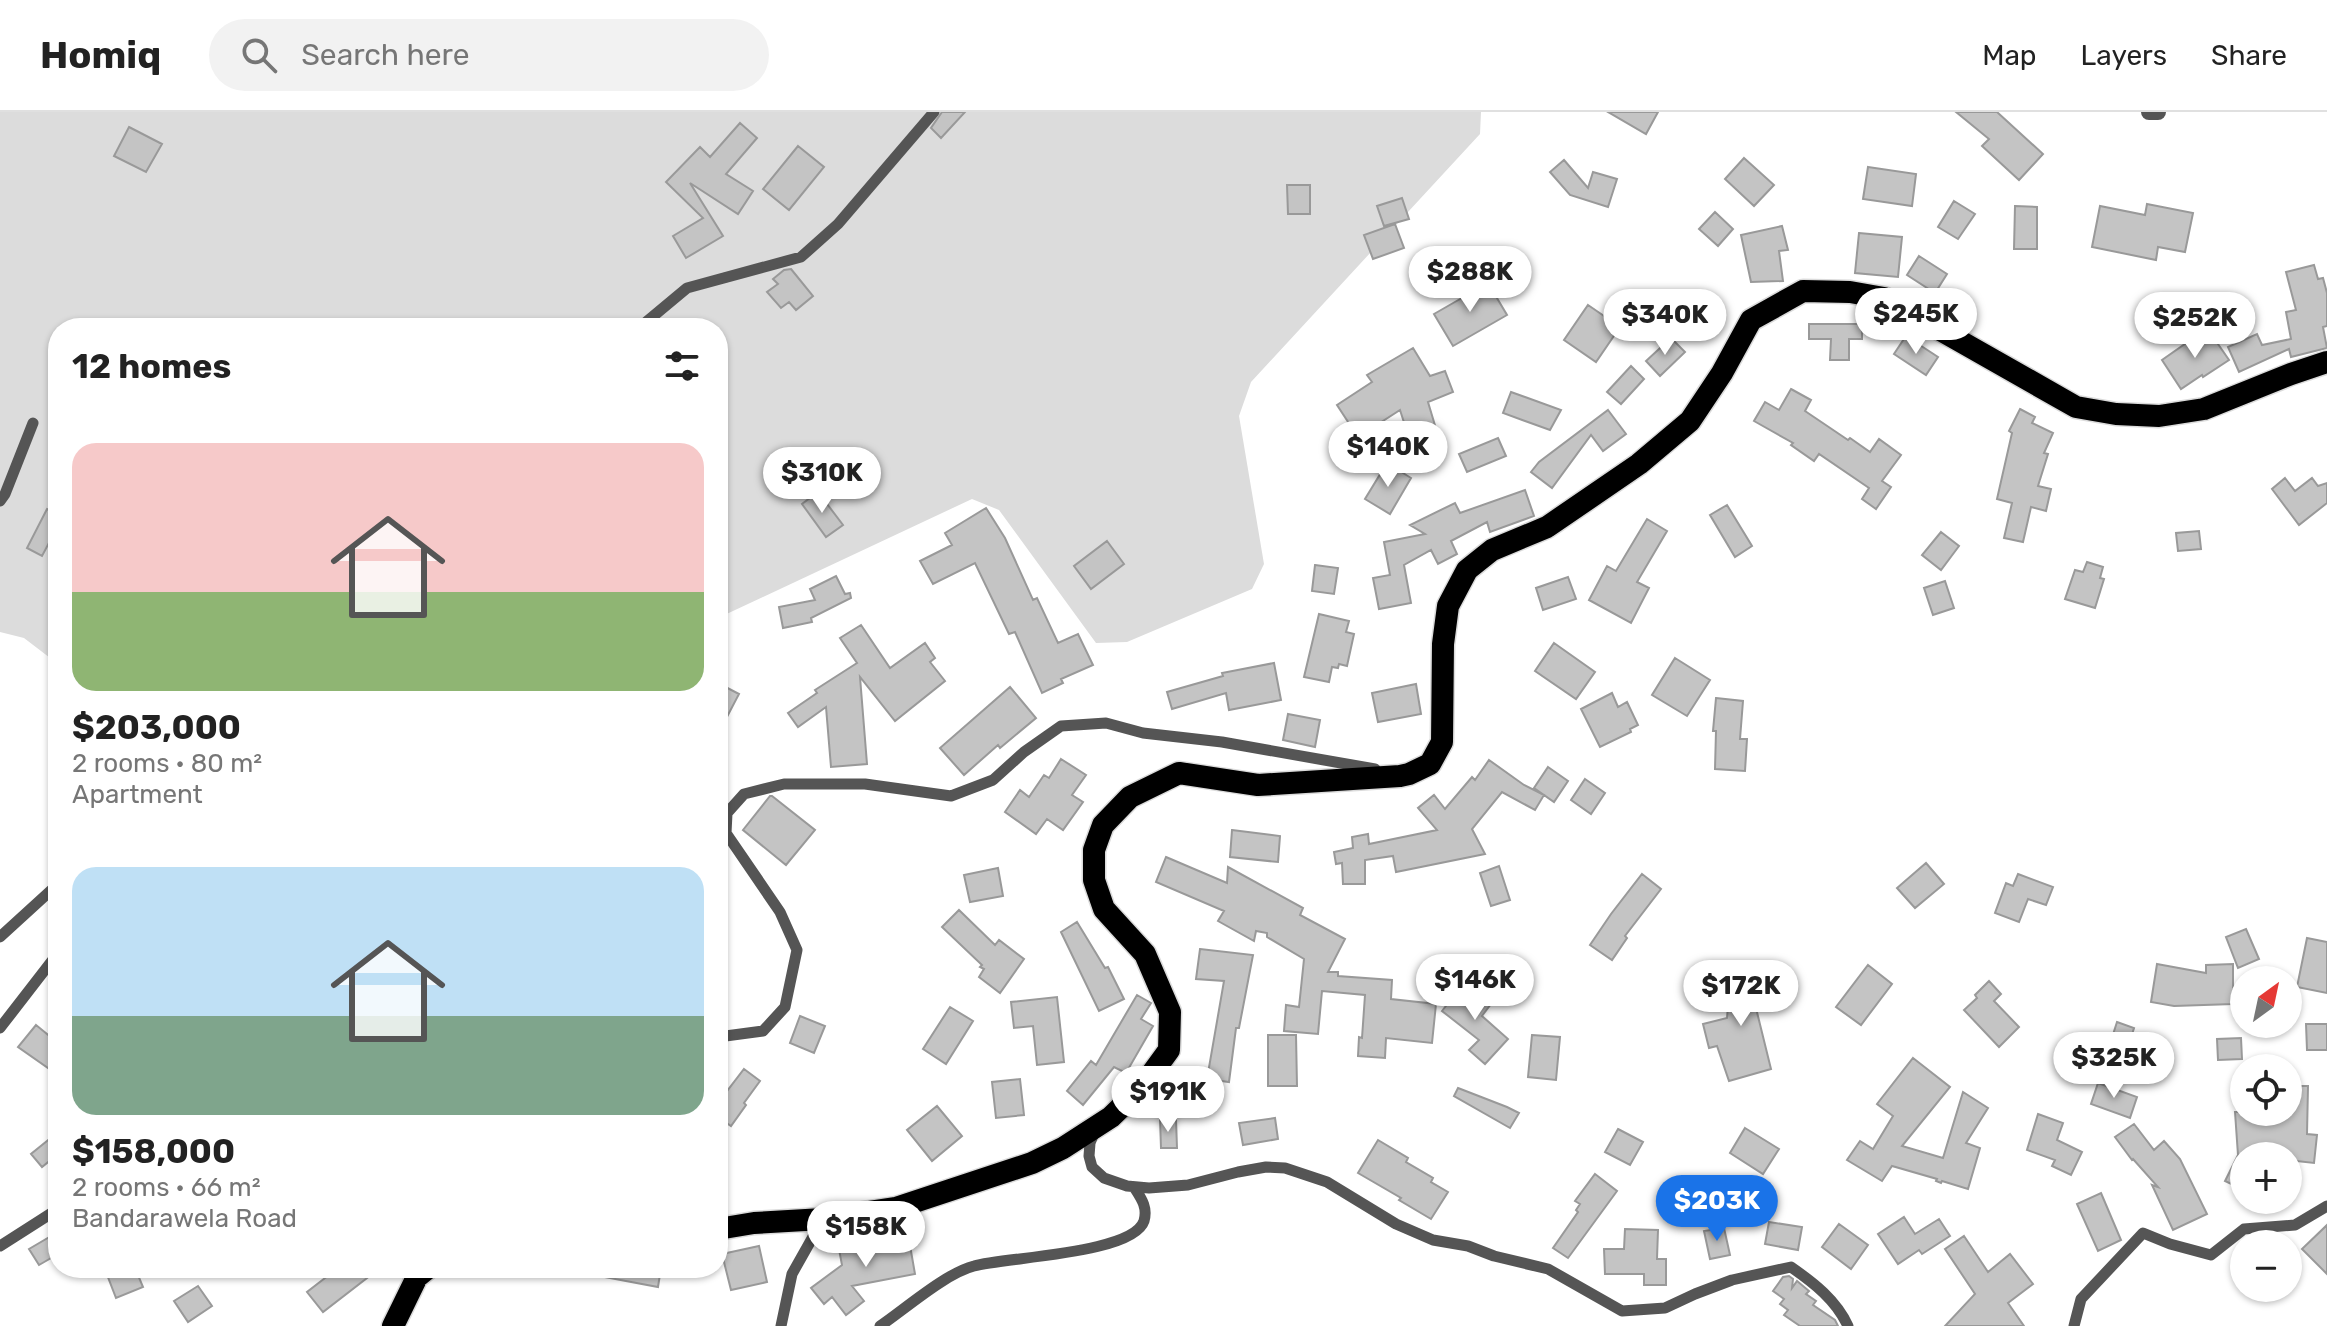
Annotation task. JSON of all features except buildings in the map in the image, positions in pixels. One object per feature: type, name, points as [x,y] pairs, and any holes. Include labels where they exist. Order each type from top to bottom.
[{"type":"highway","points":[[728,1227],[823,1219],[896,1208],[1017,1168],[1063,1148],[1111,1117],[1142,1087],[1169,1050],[1170,1012],[1145,954],[1104,909],[1094,880],[1094,850],[1103,825],[1130,797],[1179,773],[1258,785],[1409,774],[1430,764],[1442,742],[1443,644],[1448,606],[1467,570],[1492,550],[1547,527],[1639,464],[1690,421],[1722,373],[1751,320],[1803,291],[1850,292],[1884,298],[2076,407],[2116,414],[2159,416],[2204,409],[2327,362]]},
{"type":"highway","points":[[393,1326],[417,1278]]},
{"type":"street","points":[[2149,112],[2158,112]]},
{"type":"lane","points":[[651,318],[687,288],[801,257],[838,224],[934,112]]},
{"type":"lane","points":[[0,501],[33,423]]},
{"type":"lane","points":[[728,812],[744,794],[784,784],[865,784],[951,796],[993,780],[1024,752],[1061,726],[1106,723],[1143,733],[1222,742],[1400,774]]},
{"type":"lane","points":[[728,836],[780,912],[797,950],[785,1007],[763,1031],[728,1036]]},
{"type":"lane","points":[[0,937],[48,893]]},
{"type":"lane","points":[[0,1028],[48,966]]},
{"type":"lane","points":[[1097,1126],[1090,1143],[1092,1167],[1104,1178],[1134,1187],[1188,1185],[1266,1167],[1285,1168],[1327,1182],[1396,1224],[1433,1240],[1468,1246],[1494,1256],[1548,1269],[1622,1311],[1665,1308],[1732,1280],[1791,1267],[1823,1291],[1848,1326]]},
{"type":"lane","points":[[880,1326],[937,1285],[972,1266],[1081,1251],[1138,1230],[1144,1221],[1145,1205],[1134,1187]]},
{"type":"lane","points":[[2074,1326],[2081,1299],[2143,1233],[2211,1255],[2244,1229],[2295,1225],[2327,1206]]},
{"type":"lane","points":[[0,1246],[48,1215]]},
{"type":"lane","points":[[781,1326],[792,1274],[823,1219]]},
{"type":"shaded area","points":[[0,112],[1481,112],[1480,134],[1251,382],[1239,416],[1264,564],[1252,589],[1127,642],[1096,643],[999,510],[972,499],[728,613],[728,318],[48,318],[48,656],[24,638],[0,632]]}]
